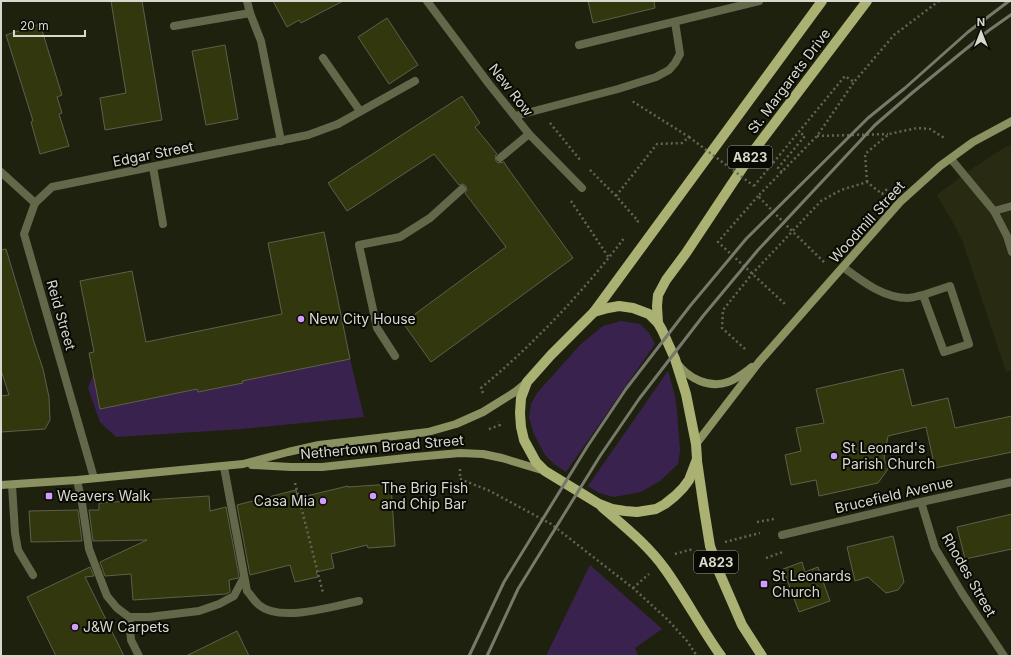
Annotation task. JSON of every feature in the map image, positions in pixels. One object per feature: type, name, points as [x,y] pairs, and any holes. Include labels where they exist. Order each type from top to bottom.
[{"type":"main road","name":"St. Margarets Drive","points":[[594,312],[822,1]]},
{"type":"main road","name":"St. Margarets Drive","points":[[658,323],[658,295],[666,280],[686,253],[755,149],[867,1]]},
{"type":"main road","name":"Woodmill Street","points":[[696,444],[759,362],[900,202],[940,166],[973,142],[1012,122]]},
{"type":"main road","name":"A823","points":[[721,656],[712,644],[675,583],[661,564],[634,535],[599,504],[545,471],[536,462],[524,440],[520,413],[522,398],[527,382],[551,355],[594,312],[619,306],[633,308],[649,314],[658,323],[669,344],[686,394],[696,444],[710,546],[719,572],[742,625],[762,656]]},
{"type":"main road","name":"Woodmill Street","points":[[674,359],[681,368],[697,380],[716,384],[726,383],[738,378],[759,362]]},
{"type":"main road","name":"Nethertown Broad Street","points":[[1,486],[224,467],[243,464],[319,445],[428,432],[456,424],[474,416],[515,392],[527,382]]},
{"type":"main road","name":"Nethertown Broad Street","points":[[243,464],[322,467],[460,453],[483,454],[502,458],[545,471]]},
{"type":"main road","name":"A823","points":[[599,504],[612,509],[625,511],[637,512],[656,509],[665,504],[683,488],[689,480],[697,459]]},
{"type":"street","points":[[247,1],[261,41],[281,141]]},
{"type":"street","name":"New Row","points":[[427,1],[529,134],[582,188]]},
{"type":"street","points":[[579,45],[758,1]]},
{"type":"street","points":[[174,26],[250,13]]},
{"type":"street","points":[[515,116],[618,89],[656,77],[670,70],[680,54],[675,22]]},
{"type":"street","points":[[324,58],[360,111]]},
{"type":"street","name":"Edgar Street","points":[[35,203],[52,187],[308,135],[338,124],[415,81]]},
{"type":"street","points":[[500,158],[529,134]]},
{"type":"street","points":[[950,159],[994,211],[1007,236],[1012,252]]},
{"type":"street","points":[[153,167],[163,224]]},
{"type":"street","points":[[1,172],[35,203]]},
{"type":"street","points":[[395,356],[377,328],[359,245],[400,237],[430,218],[462,189]]},
{"type":"street","name":"Reid Street","points":[[35,203],[24,234],[94,478]]},
{"type":"street","points":[[994,211],[1012,206]]},
{"type":"street","points":[[843,267],[865,283],[891,296],[909,298],[950,286],[969,344],[944,352],[923,295]]},
{"type":"street","points":[[224,467],[247,591],[259,605],[274,612],[300,613],[359,601]]},
{"type":"street","points":[[77,480],[89,549],[94,563],[107,596],[117,608],[129,617],[149,617],[200,611],[219,604],[234,596],[244,577]]},
{"type":"street","name":"Brucefield Avenue","points":[[782,535],[1012,482]]},
{"type":"street","points":[[12,485],[15,533],[18,550],[33,575]]},
{"type":"street","name":"Rhodes Street","points":[[921,502],[935,548],[962,593],[1004,656]]},
{"type":"street","points":[[129,617],[131,640],[139,656]]},
{"type":"path","points":[[786,305],[718,242],[758,196],[817,136],[854,82],[894,35],[939,1]]},
{"type":"path","points":[[618,89],[629,99],[689,136],[754,186],[845,76],[854,82]]},
{"type":"path","points":[[817,136],[889,134],[917,128],[930,129],[946,139]]},
{"type":"path","points":[[782,172],[778,168],[805,136],[799,132]]},
{"type":"path","points":[[882,194],[867,182],[865,154],[889,134]]},
{"type":"path","points":[[616,196],[657,144],[682,143],[689,136]]},
{"type":"path","points":[[745,349],[722,328],[723,310],[752,274],[821,201],[842,190],[867,182]]},
{"type":"path","points":[[758,196],[824,262]]},
{"type":"path","points":[[633,227],[638,221]]},
{"type":"path","points":[[487,429],[500,425],[480,388],[502,371],[553,320],[589,282],[628,233]]},
{"type":"path","points":[[460,453],[460,479],[490,491],[551,524],[633,588],[668,620],[687,641],[697,656]]},
{"type":"path","points":[[295,483],[326,608]]},
{"type":"shaded area","points":[[1012,144],[1012,370],[1006,372],[962,240],[937,195],[970,170]]},
{"type":"shaded area","points":[[621,321],[640,324],[649,333],[655,344],[566,472],[554,464],[545,455],[534,434],[529,418],[531,404],[537,393],[581,344],[603,326]]},
{"type":"shaded area","points":[[350,359],[364,417],[242,429],[116,437],[100,422],[88,388],[93,375],[100,409],[197,389],[198,392],[242,383],[242,381]]},
{"type":"shaded area","points":[[668,371],[675,396],[677,411],[680,451],[678,464],[660,481],[641,492],[614,497],[599,493],[588,486]]},
{"type":"shaded area","points":[[590,565],[662,629],[635,648],[638,656],[546,656]]},
{"type":"building","points":[[111,1],[142,1],[162,120],[105,130],[100,98],[126,93]]},
{"type":"building","points":[[273,1],[343,1],[301,23],[299,20],[287,27]]},
{"type":"building","points":[[588,1],[654,1],[655,8],[593,23]]},
{"type":"building","points":[[387,18],[418,65],[389,84],[358,37]]},
{"type":"building","points":[[40,24],[62,95],[57,97],[62,113],[59,114],[69,146],[40,154],[31,122],[33,121],[6,35]]},
{"type":"building","points":[[225,45],[238,119],[206,125],[192,51]]},
{"type":"building","points":[[462,96],[480,123],[475,127],[497,154],[495,156],[496,161],[498,163],[504,162],[573,258],[431,362],[403,323],[506,247],[465,193],[467,190],[466,186],[463,184],[459,185],[434,154],[347,211],[328,183]]},
{"type":"building","name":"New City House","points":[[324,232],[350,359],[242,381],[243,383],[198,392],[197,389],[100,409],[89,353],[94,352],[80,281],[132,271],[146,342],[282,314],[268,243]]},
{"type":"building","points":[[6,249],[43,369],[49,397],[50,420],[45,429],[1,432],[1,396],[9,395],[1,370],[1,250]]},
{"type":"building","points":[[903,369],[912,406],[948,398],[955,428],[1012,416],[1012,452],[935,468],[926,427],[888,436],[884,459],[888,469],[878,483],[819,496],[816,480],[791,485],[785,455],[801,451],[796,428],[824,423],[816,389]]},
{"type":"building","points":[[391,484],[395,546],[368,548],[367,545],[331,554],[334,568],[316,572],[318,577],[295,582],[290,565],[250,575],[237,505],[296,490],[298,498],[348,486]]},
{"type":"building","points":[[209,496],[210,511],[226,507],[239,576],[238,578],[229,580],[230,592],[226,594],[133,600],[131,574],[105,576],[100,562],[147,540],[93,541],[89,510],[99,510],[99,503]]},
{"type":"building","points":[[78,510],[82,541],[31,542],[29,511]]},
{"type":"building","points":[[1012,514],[1012,549],[965,559],[957,527]]},
{"type":"building","points":[[893,536],[904,582],[898,590],[886,593],[868,577],[855,581],[847,547]]},
{"type":"building","points":[[802,562],[805,572],[818,567],[830,601],[799,612],[783,569]]},
{"type":"building","name":"J&W Carpets","points":[[90,567],[94,576],[85,577],[124,656],[56,656],[27,597]]},
{"type":"building","points":[[237,631],[249,656],[186,656]]},
{"type":"railway","points":[[469,656],[504,582],[587,447],[626,389],[690,306],[746,239],[868,118],[905,88],[968,32],[1009,1]]},
{"type":"railway","points":[[487,656],[518,589],[600,456],[639,399],[703,316],[758,250],[875,125],[988,31],[1012,14]]},
{"type":"place","name":"New City House","points":[[301,319]]},
{"type":"place","name":"St Leonard's Parish Church","points":[[834,456]]},
{"type":"place","name":"Weavers Walk","points":[[49,496]]},
{"type":"place","name":"The Brig Fish and Chip Bar","points":[[373,496]]},
{"type":"place","name":"Casa Mia","points":[[323,501]]},
{"type":"place","name":"St Leonards Church","points":[[764,584]]},
{"type":"place","name":"J&W Carpets","points":[[75,627]]}]
